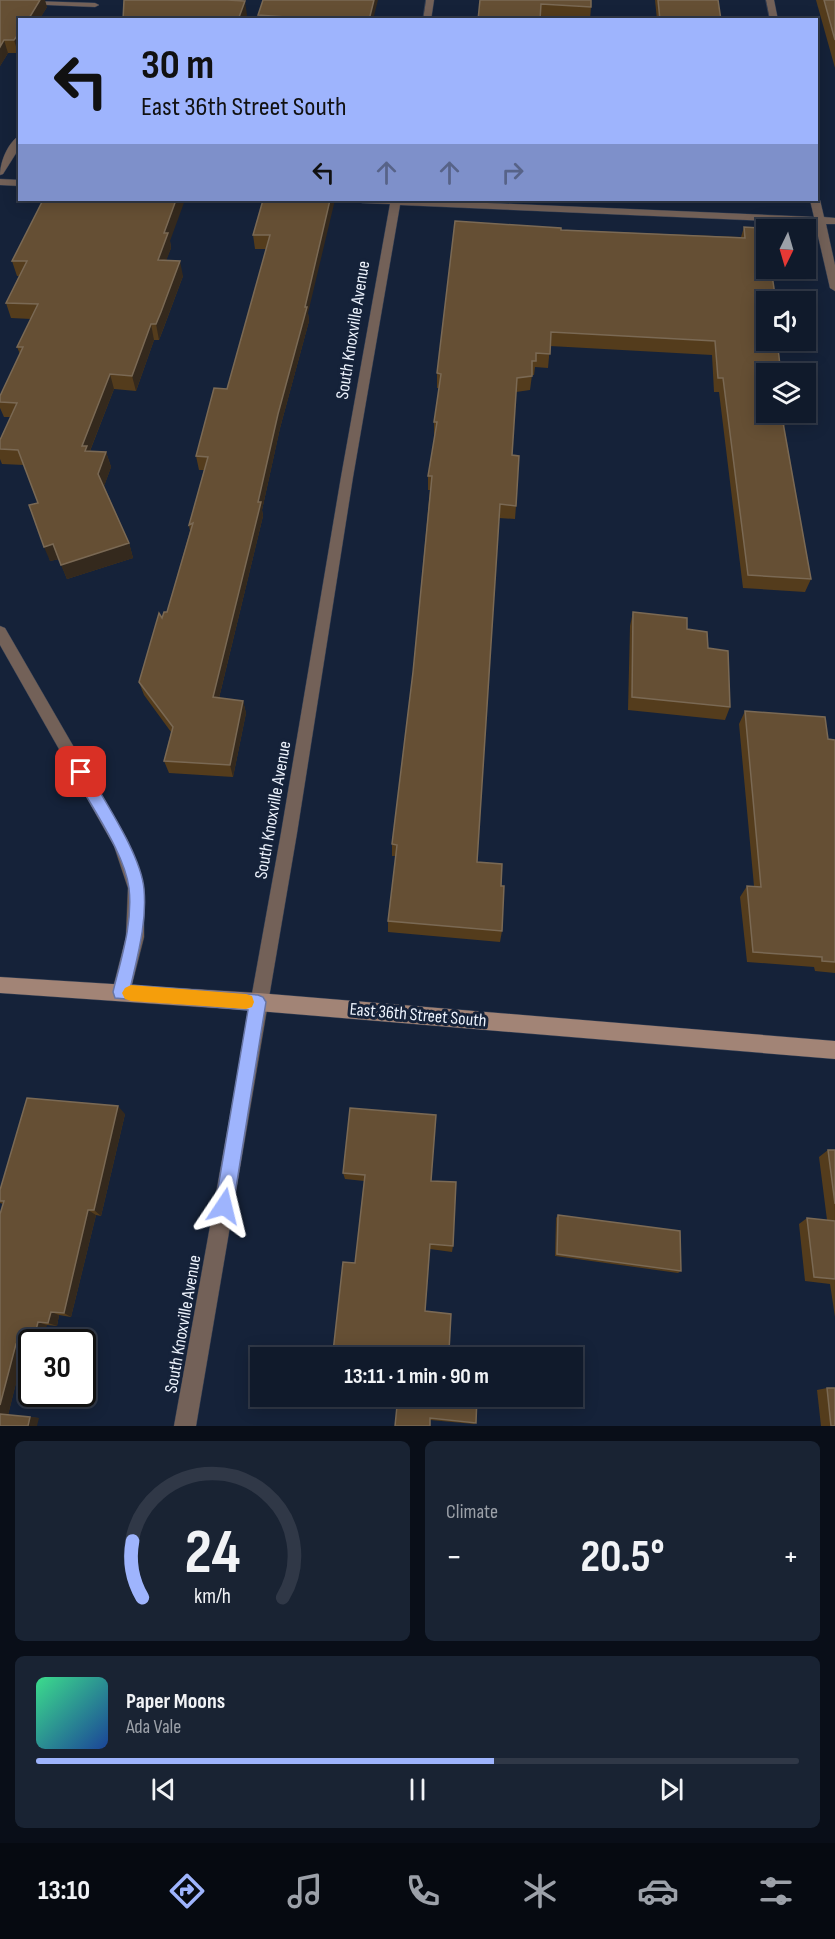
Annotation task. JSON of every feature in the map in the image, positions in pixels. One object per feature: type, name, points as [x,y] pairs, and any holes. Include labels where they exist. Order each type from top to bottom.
[{"type":"street","points":[[427,18],[430,0]]},
{"type":"street","points":[[770,0],[774,18]]},
{"type":"street","points":[[0,1],[94,6]]},
{"type":"street","points":[[0,172],[18,141]]},
{"type":"street","points":[[0,182],[18,183]]},
{"type":"street","name":"South Knoxville Avenue","points":[[184,1426],[289,833],[347,477],[396,201]]},
{"type":"street","points":[[417,201],[835,221]]},
{"type":"street","points":[[814,201],[835,288]]},
{"type":"street","points":[[0,632],[122,844],[136,888],[135,937],[121,992]]},
{"type":"street","name":"East 36th Street South","points":[[0,986],[258,1002],[835,1050]]},
{"type":"building","points":[[0,0],[40,0],[29,18],[18,18],[18,35],[14,40],[4,40],[0,47]]},
{"type":"building","points":[[124,0],[245,1],[239,18],[123,18]]},
{"type":"building","points":[[263,0],[374,0],[370,18],[300,18],[258,15]]},
{"type":"building","points":[[480,0],[591,0],[591,7],[541,4],[540,18],[478,18]]},
{"type":"building","points":[[658,0],[718,0],[721,18],[660,18]]},
{"type":"building","points":[[824,0],[835,0],[835,40]]},
{"type":"building","points":[[42,201],[176,201],[164,233],[168,233],[158,260],[180,261],[156,324],[151,324],[132,376],[110,374],[82,446],[87,446],[85,451],[106,452],[98,474],[129,543],[61,565],[53,544],[44,547],[29,505],[38,503],[18,450],[0,449],[0,440],[17,403],[0,402],[0,396],[23,347],[17,347],[38,304],[6,303],[27,261],[12,261]]},
{"type":"building","points":[[263,201],[330,201],[305,307],[307,307],[278,414],[258,502],[261,502],[213,697],[243,701],[230,765],[164,761],[173,727],[139,682],[159,613],[162,618],[164,612],[167,612],[193,523],[189,525],[208,457],[196,456],[214,388],[227,389],[270,235],[253,235]]},
{"type":"building","points":[[455,221],[561,228],[561,230],[745,238],[744,227],[756,228],[756,279],[773,279],[774,291],[756,291],[756,351],[778,351],[780,363],[756,363],[756,423],[783,423],[811,579],[748,575],[723,378],[718,378],[715,341],[551,332],[550,354],[536,353],[536,361],[532,361],[532,376],[517,378],[512,455],[519,456],[516,506],[500,504],[477,862],[502,864],[501,886],[504,886],[502,931],[388,921],[397,845],[392,844],[413,672],[432,476],[428,476],[437,422],[434,422],[441,374],[437,373]]},
{"type":"building","points":[[633,612],[687,618],[687,629],[707,632],[708,648],[728,651],[730,707],[632,697]]},
{"type":"building","points":[[745,711],[825,717],[828,739],[835,740],[835,962],[822,961],[822,957],[753,952],[747,886],[761,887]]},
{"type":"building","points":[[27,1098],[118,1106],[94,1210],[88,1210],[64,1313],[51,1312],[48,1323],[38,1322],[36,1329],[18,1329],[18,1344],[16,1344],[0,1405],[0,1214],[4,1201],[0,1201],[0,1190]]},
{"type":"building","points":[[350,1108],[436,1115],[431,1181],[456,1182],[453,1246],[430,1244],[425,1311],[451,1314],[449,1347],[334,1347],[343,1262],[355,1263],[365,1175],[343,1173]]},
{"type":"building","points":[[828,1150],[835,1150],[835,1204]]},
{"type":"building","points":[[558,1215],[680,1231],[681,1271],[557,1254]]},
{"type":"building","points":[[807,1218],[835,1221],[835,1279],[814,1277]]},
{"type":"building","points":[[827,1388],[835,1388],[835,1426],[831,1426]]},
{"type":"building","points":[[397,1407],[477,1407],[476,1423],[430,1418],[430,1426],[395,1426]]},
{"type":"building","points":[[0,1414],[30,1417],[28,1426],[0,1426]]},
{"type":"slow traffic","points":[[131,993],[246,1002]]},
{"type":"route","points":[[81,772],[122,844],[136,888],[135,937],[121,992],[258,1002],[224,1206]]}]
